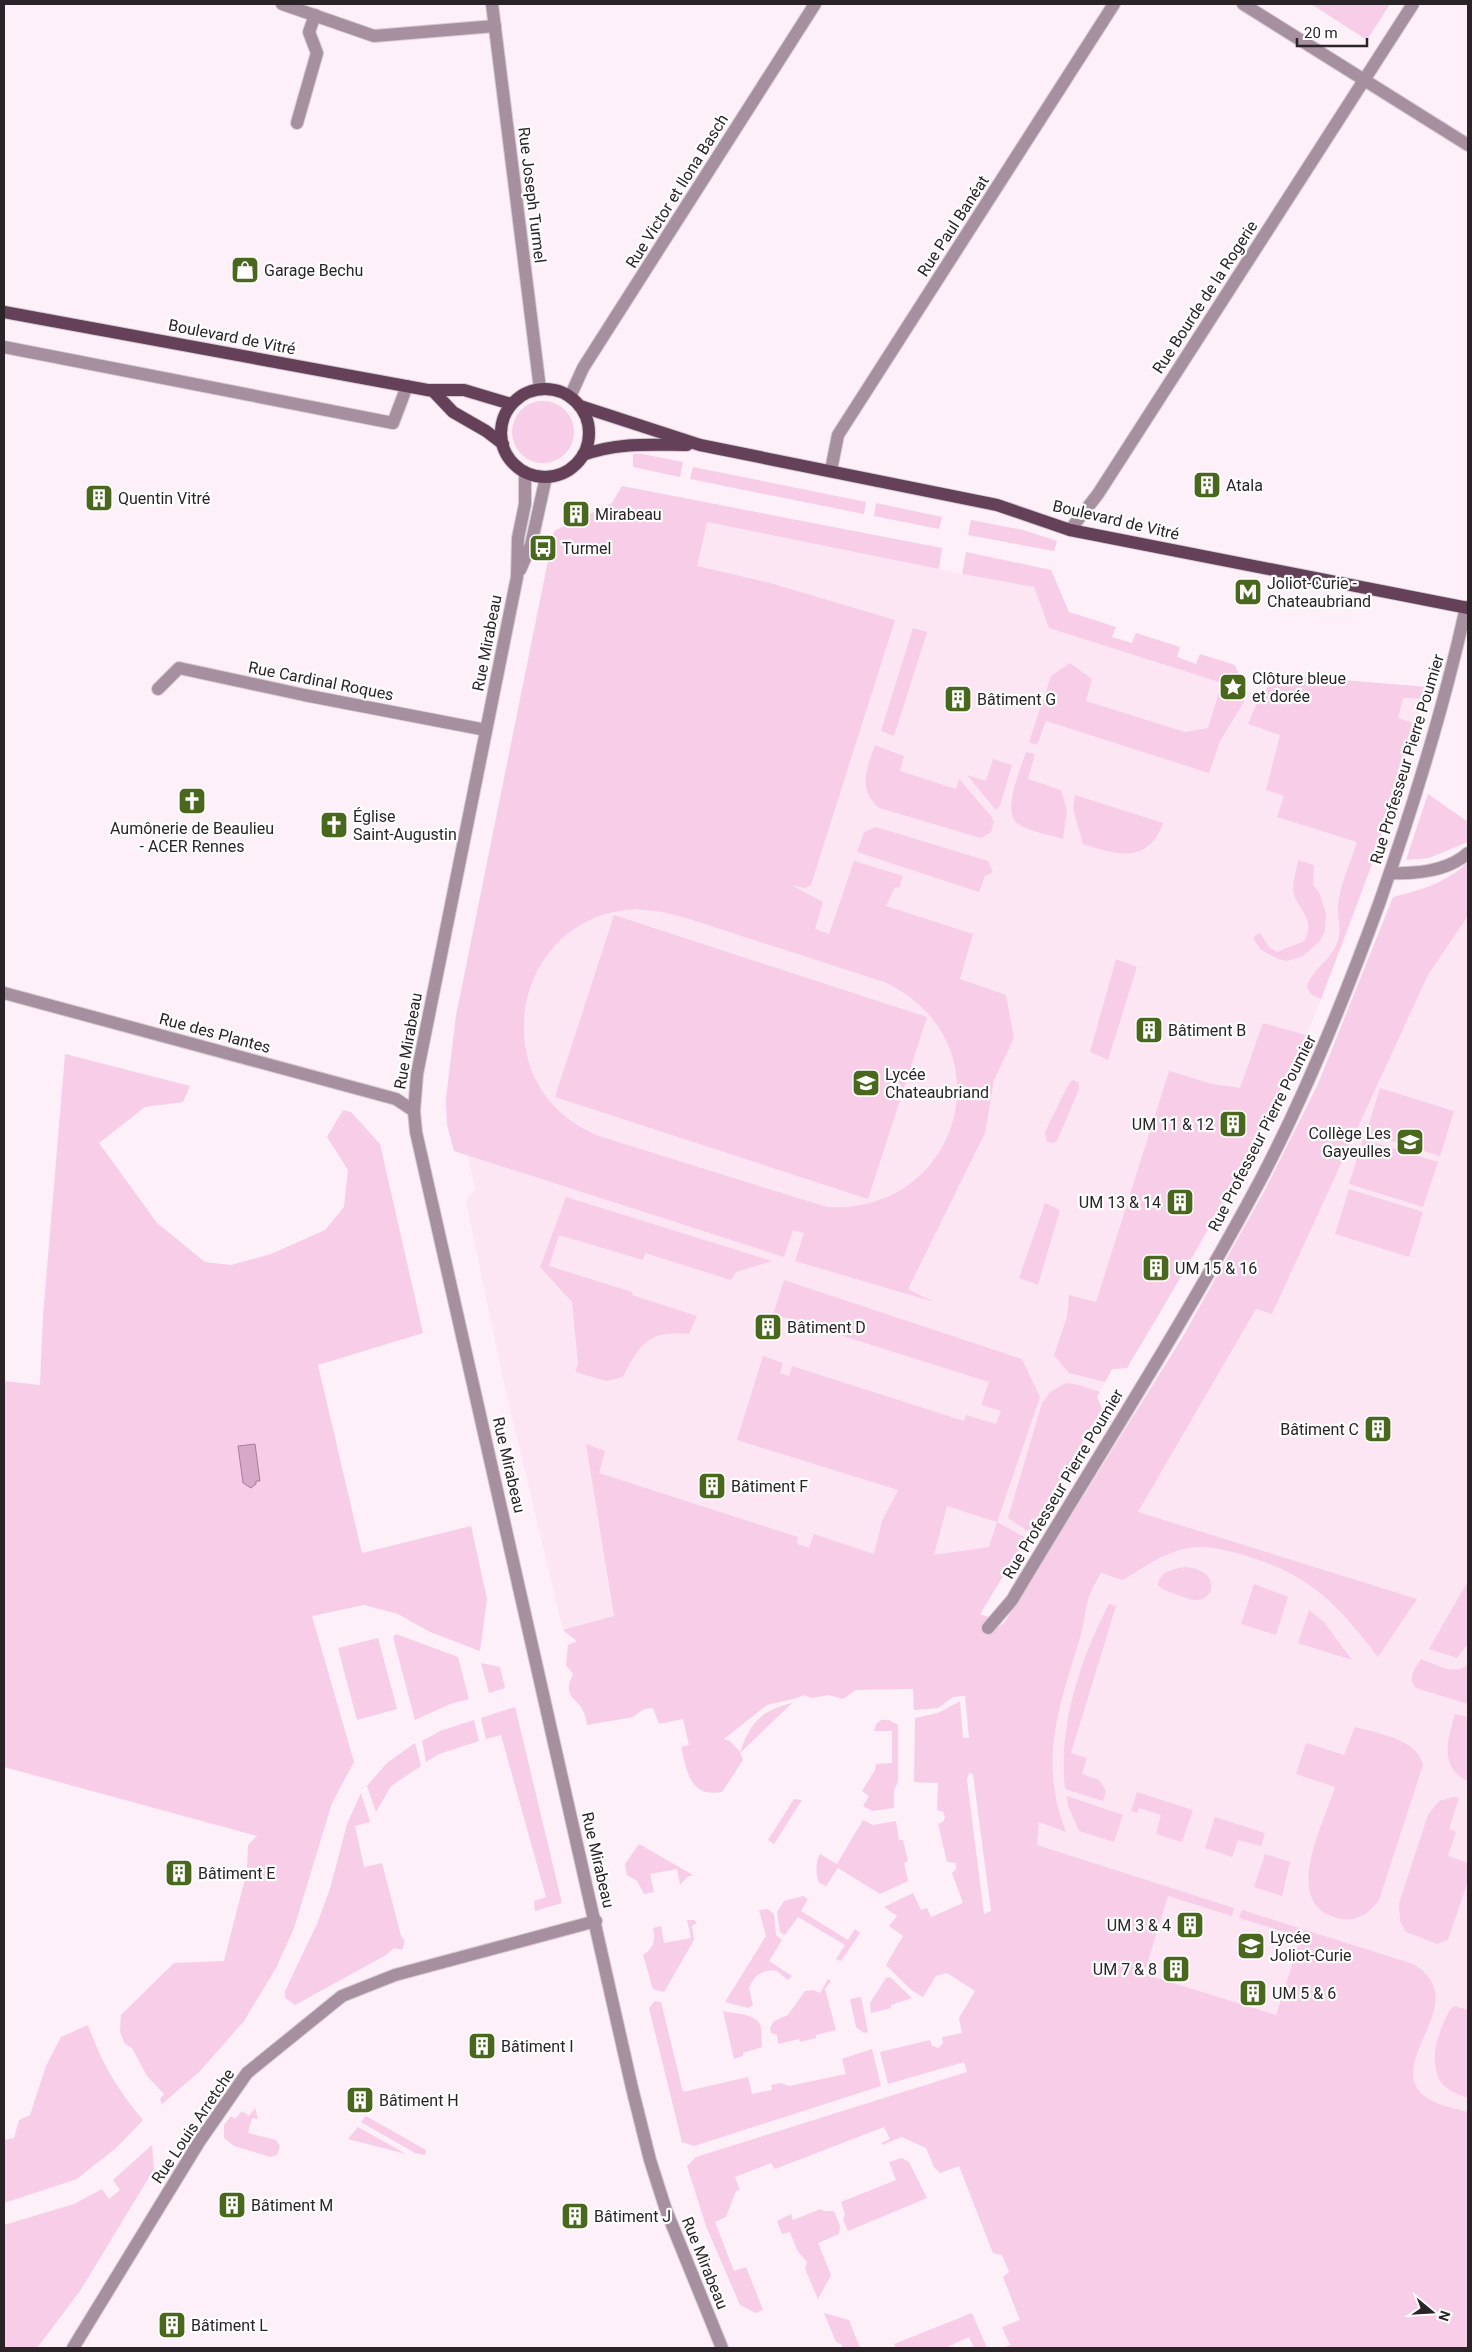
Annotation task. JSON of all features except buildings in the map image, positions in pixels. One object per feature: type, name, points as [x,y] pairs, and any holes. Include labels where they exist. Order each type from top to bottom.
[{"type":"main road","name":"Boulevard de Vitré","points":[[4,311],[433,391],[464,390],[511,404]]},
{"type":"main road","name":"Boulevard de Vitré","points":[[540,389],[556,390],[575,401],[700,445],[997,505],[1070,530],[1467,608]]},
{"type":"main road","points":[[503,444],[503,421],[511,404],[523,395],[540,389]]},
{"type":"main road","points":[[433,391],[453,412],[486,431],[503,444],[513,463],[525,472],[546,477]]},
{"type":"main road","points":[[575,401],[586,417],[589,432],[584,455]]},
{"type":"main road","name":"Boulevard de Vitré","points":[[546,477],[561,474],[574,467],[584,455],[606,448],[621,445],[700,445]]},
{"type":"street","points":[[282,4],[374,36],[495,26]]},
{"type":"street","name":"Rue Joseph Turmel","points":[[492,4],[540,389]]},
{"type":"street","name":"Rue Victor et Ilona Basch","points":[[575,401],[583,368],[815,4]]},
{"type":"street","name":"Rue Paul Banéat","points":[[831,470],[838,435],[1114,4]]},
{"type":"street","points":[[1243,4],[1468,145]]},
{"type":"street","name":"Rue Bourde de la Rogerie","points":[[1070,530],[1098,494],[1413,4]]},
{"type":"street","points":[[297,123],[317,53],[309,32],[315,16]]},
{"type":"street","points":[[4,347],[393,423],[407,386]]},
{"type":"street","name":"Rue Mirabeau","points":[[525,472],[525,504],[518,538],[517,577],[418,1065],[414,1111],[416,1132],[596,1921],[632,2088],[650,2160],[683,2254],[722,2348]]},
{"type":"street","name":"Rue Mirabeau","points":[[517,577],[531,545],[546,477]]},
{"type":"street","name":"Rue Professeur Pierre Poumier","points":[[988,1628],[1012,1600],[1191,1303],[1263,1176],[1332,1028],[1390,873],[1441,710],[1467,608]]},
{"type":"street","name":"Rue Cardinal Roques","points":[[158,689],[179,668],[304,695],[486,730]]},
{"type":"street","points":[[1390,873],[1420,872],[1444,866],[1462,859],[1468,853]]},
{"type":"street","name":"Rue des Plantes","points":[[4,993],[396,1099],[414,1111]]},
{"type":"street","name":"Rue Louis Arretche","points":[[73,2348],[199,2142],[247,2073],[254,2067],[342,1996],[364,1986],[395,1975],[596,1921]]},
{"type":"shaded area","points":[[1311,4],[1390,4],[1367,40]]},
{"type":"shaded area","points":[[543,401],[555,403],[565,410],[572,420],[574,432],[572,444],[565,454],[555,461],[543,463],[531,461],[521,454],[514,444],[512,432],[514,420],[521,410],[531,403]]},
{"type":"shaded area","points":[[633,454],[683,462],[680,477],[633,467]]},
{"type":"shaded area","points":[[693,467],[866,502],[864,514],[690,479]]},
{"type":"shaded area","points":[[622,486],[942,548],[939,569],[707,522],[697,566],[770,583],[895,620],[811,885],[805,888],[791,885],[823,902],[815,929],[829,934],[854,861],[903,876],[899,888],[895,887],[886,906],[973,934],[960,979],[1006,995],[1014,1038],[994,1080],[985,1133],[908,1289],[934,1302],[795,1261],[804,1233],[793,1230],[784,1257],[454,1151],[447,1125],[446,1099],[456,1016],[554,531],[612,503]],"holes":[[[636,909],[662,912],[884,982],[923,1008],[947,1042],[957,1080],[953,1119],[938,1154],[911,1183],[874,1202],[827,1207],[602,1137],[563,1115],[538,1084],[525,1047],[525,1009],[537,972],[560,941],[593,919]]]},
{"type":"shaded area","name":"Lycée Chateaubriand","points":[[612,503],[1034,587],[1049,628],[1260,695],[1423,699],[1375,856],[1346,936],[1312,1022],[1252,1150],[1203,1241],[1127,1368],[1112,1369],[1097,1397],[1102,1409],[980,1615],[569,1636],[563,1630],[503,1379],[466,1201],[475,1188],[468,1156],[454,1151],[447,1125],[446,1099],[456,1016],[512,743]]},
{"type":"shaded area","points":[[876,503],[942,517],[939,529],[874,516]]},
{"type":"shaded area","points":[[971,520],[1023,530],[1057,541],[1054,551],[968,535]]},
{"type":"shaded area","points":[[966,552],[1051,570],[1069,612],[1116,627],[1112,637],[1132,643],[1136,633],[1180,647],[1177,657],[1196,664],[1200,654],[1235,665],[1241,679],[1239,688],[1244,690],[1244,702],[1220,741],[1209,773],[1046,721],[1037,745],[1029,742],[1051,676],[1070,663],[1092,679],[1086,701],[1185,732],[1208,728],[1222,683],[1049,628],[1034,587],[962,574]]},
{"type":"shaded area","points":[[913,628],[927,632],[894,736],[881,731]]},
{"type":"shaded area","points":[[1281,675],[1428,687],[1423,699],[1403,698],[1398,718],[1416,724],[1375,856],[1321,999],[1311,994],[1307,987],[1309,980],[1331,954],[1338,940],[1340,931],[1339,897],[1357,842],[1277,817],[1284,796],[1266,790],[1280,735],[1248,724],[1260,695]]},
{"type":"shaded area","points":[[875,745],[904,756],[900,771],[956,789],[959,779],[991,816],[994,822],[991,832],[981,838],[879,808],[872,801],[866,786],[867,770]]},
{"type":"shaded area","points":[[1026,752],[1035,754],[1028,779],[1061,790],[1067,810],[1063,839],[1028,829],[1018,824],[1013,818],[1011,810],[1014,790]]},
{"type":"shaded area","points":[[993,759],[1012,765],[1000,806],[996,810],[967,775],[986,781]]},
{"type":"shaded area","points":[[1428,794],[1468,822],[1468,842],[1429,858],[1406,860]]},
{"type":"shaded area","points":[[1075,795],[1163,823],[1156,837],[1148,846],[1139,851],[1119,853],[1083,844],[1073,809]]},
{"type":"shaded area","points":[[876,827],[988,861],[993,872],[985,876],[979,892],[857,852],[864,832]]},
{"type":"shaded area","points":[[1298,860],[1314,865],[1313,885],[1319,892],[1326,914],[1325,931],[1320,941],[1303,956],[1287,961],[1278,959],[1261,950],[1254,940],[1254,936],[1260,933],[1269,947],[1277,952],[1304,941],[1308,921],[1293,891]]},
{"type":"shaded area","points":[[1468,862],[1468,916],[1428,975],[1272,1314],[1256,1309],[1138,1512],[1417,1599],[1378,1657],[1348,1620],[1319,1592],[1284,1570],[1240,1554],[1226,1550],[1198,1547],[1176,1551],[1160,1558],[1123,1580],[1101,1573],[1088,1601],[1059,1711],[1055,1734],[1053,1781],[1066,1832],[1039,1822],[1037,1845],[1234,1908],[1232,1916],[1168,1896],[1144,1974],[1276,2015],[1301,1937],[1239,1918],[1242,1910],[1413,1964],[1429,1978],[1435,1993],[1434,2009],[1416,2058],[1413,2074],[1417,2088],[1427,2098],[1468,2112],[1468,2348],[1003,2348],[1010,2345],[1002,2327],[1020,2320],[1003,2277],[1009,2272],[1002,2255],[993,2253],[959,2166],[940,2173],[934,2167],[926,2148],[902,2137],[882,2145],[881,2143],[890,2139],[884,2127],[775,2169],[771,2163],[735,2177],[740,2190],[736,2191],[726,2217],[715,2222],[734,2271],[746,2267],[763,2310],[756,2313],[740,2305],[706,2226],[687,2166],[696,2157],[967,2072],[964,2062],[888,2084],[880,2052],[930,2040],[932,2046],[939,2048],[943,2043],[942,2037],[962,2033],[959,2018],[975,1991],[947,1973],[936,1976],[923,1997],[911,1990],[886,1965],[903,1936],[889,1926],[897,1916],[884,1907],[913,1893],[921,1910],[927,1908],[931,1917],[963,1903],[952,1873],[956,1869],[956,1863],[947,1862],[938,1824],[943,1822],[945,1817],[943,1812],[937,1810],[938,1783],[914,1782],[915,1718],[938,1713],[960,1701],[963,1738],[969,1738],[965,1696],[953,1697],[938,1708],[914,1710],[913,1689],[856,1690],[843,1699],[828,1695],[812,1698],[803,1695],[767,1705],[724,1739],[730,1741],[740,1752],[748,1733],[758,1719],[772,1710],[792,1703],[740,1753],[743,1760],[722,1792],[711,1793],[703,1791],[696,1786],[688,1773],[681,1747],[689,1745],[683,1719],[659,1724],[653,1708],[644,1709],[633,1717],[587,1725],[581,1708],[570,1693],[569,1688],[573,1674],[566,1665],[568,1645],[577,1641],[563,1630],[614,1616],[586,1444],[605,1451],[599,1473],[798,1537],[797,1544],[809,1548],[814,1534],[874,1554],[882,1521],[898,1490],[737,1440],[763,1356],[783,1363],[780,1373],[789,1376],[792,1366],[964,1421],[966,1415],[996,1424],[1001,1411],[981,1405],[989,1382],[773,1314],[784,1280],[1022,1359],[1040,1397],[997,1522],[1026,1538],[980,1614],[989,1617],[999,1626],[1004,1623],[1182,1338],[1265,1190],[1318,1084],[1393,897],[1433,885]],"holes":[[[947,1506],[997,1522],[989,1547],[934,1555]],[[969,1773],[973,1774],[991,1911],[984,1914],[967,1780]]]},
{"type":"shaded area","points":[[614,915],[927,1017],[868,1199],[555,1097]]},
{"type":"shaded area","name":"Lycée Joliot-Curie","points":[[1468,916],[1468,2348],[1063,2348],[1037,1845],[1041,1743],[1088,1598],[1256,1309],[1272,1314],[1428,975]]},
{"type":"shaded area","points":[[1116,959],[1137,967],[1108,1060],[1090,1052]]},
{"type":"shaded area","points":[[1263,1023],[1306,1035],[1266,1121],[1222,1204],[1127,1368],[1112,1369],[1105,1382],[1069,1373],[1054,1355],[1067,1317],[1069,1295],[1096,1302],[1169,1071],[1212,1084],[1240,1088]]},
{"type":"shaded area","points":[[65,1054],[190,1086],[183,1102],[145,1107],[99,1143],[157,1223],[205,1262],[231,1265],[271,1254],[325,1230],[344,1207],[348,1170],[327,1137],[343,1110],[351,1112],[380,1144],[423,1333],[318,1365],[362,1553],[471,1526],[487,1599],[480,1651],[430,1632],[398,1614],[364,1605],[312,1616],[354,1762],[332,1803],[294,1928],[276,1968],[244,2021],[200,2071],[162,2104],[160,2099],[164,2094],[147,2076],[132,2048],[125,2044],[120,2032],[121,2015],[174,1963],[224,1961],[247,1871],[248,1845],[257,1836],[4,1767],[4,1381],[40,1385],[43,1316]]},
{"type":"shaded area","points":[[1073,1080],[1079,1083],[1079,1089],[1057,1141],[1052,1143],[1046,1141],[1045,1132],[1069,1083]]},
{"type":"shaded area","points":[[1380,1088],[1454,1111],[1440,1156],[1366,1133]]},
{"type":"shaded area","points":[[1363,1139],[1438,1162],[1423,1207],[1349,1184]]},
{"type":"shaded area","points":[[1349,1189],[1423,1212],[1409,1257],[1335,1234]]},
{"type":"shaded area","points":[[566,1197],[772,1261],[736,1272],[731,1280],[645,1253],[643,1260],[559,1235],[549,1266],[632,1292],[632,1295],[697,1316],[689,1334],[665,1334],[648,1341],[635,1355],[623,1377],[606,1381],[575,1372],[578,1364],[572,1302],[540,1267]]},
{"type":"shaded area","points":[[1045,1203],[1060,1210],[1038,1285],[1019,1278]]},
{"type":"shaded area","points":[[1066,1383],[1100,1392],[1097,1397],[1102,1409],[1029,1532],[1008,1518],[1042,1403],[1050,1392]]},
{"type":"shaded area","points":[[255,1444],[260,1481],[256,1481],[256,1484],[251,1488],[243,1483],[238,1446]]},
{"type":"shaded area","points":[[1185,1567],[1196,1569],[1209,1578],[1211,1590],[1204,1598],[1190,1599],[1167,1591],[1158,1585],[1159,1580],[1164,1574]]},
{"type":"shaded area","points":[[1468,1581],[1468,1644],[1457,1658],[1429,1649]]},
{"type":"shaded area","points":[[1254,1584],[1288,1597],[1276,1635],[1241,1624]]},
{"type":"shaded area","points":[[1109,1604],[1116,1606],[1071,1753],[1087,1758],[1082,1774],[1099,1780],[1106,1791],[1103,1801],[1065,1789],[1064,1766],[1068,1718],[1080,1670],[1098,1625]]},
{"type":"shaded area","points":[[1309,1610],[1324,1622],[1352,1660],[1298,1643]]},
{"type":"shaded area","points":[[396,1634],[458,1657],[469,1699],[450,1704],[415,1720],[393,1637]]},
{"type":"shaded area","points":[[378,1638],[397,1709],[357,1720],[338,1648]]},
{"type":"shaded area","points":[[1421,1659],[1452,1669],[1463,1668],[1468,1664],[1468,1704],[1416,1688],[1412,1677]]},
{"type":"shaded area","points":[[481,1663],[500,1667],[505,1688],[489,1693]]},
{"type":"shaded area","points":[[515,1707],[562,1903],[535,1911],[534,1901],[546,1897],[501,1735],[486,1739],[481,1718]]},
{"type":"shaded area","points":[[1455,1714],[1468,1717],[1468,1781],[1452,1768],[1449,1760],[1448,1742]]},
{"type":"shaded area","points":[[474,1720],[479,1741],[439,1754],[426,1762],[422,1741],[440,1731]]},
{"type":"shaded area","points":[[881,1720],[889,1720],[898,1725],[898,1782],[894,1790],[894,1808],[872,1811],[863,1806],[869,1796],[862,1791],[875,1770],[876,1764],[892,1763],[892,1731],[874,1731],[876,1724]]},
{"type":"shaded area","points":[[1355,1727],[1385,1735],[1405,1743],[1419,1756],[1423,1765],[1379,1900],[1364,1915],[1354,1919],[1343,1919],[1323,1912],[1312,1899],[1309,1883],[1310,1863],[1315,1842],[1335,1787],[1296,1774],[1306,1743],[1344,1755]]},
{"type":"shaded area","points":[[415,1743],[421,1766],[391,1786],[376,1812],[367,1786],[387,1763]]},
{"type":"shaded area","points":[[1137,1792],[1193,1810],[1182,1842],[1156,1834],[1161,1815],[1139,1808],[1137,1813],[1131,1811]]},
{"type":"shaded area","points":[[361,1793],[370,1822],[355,1826],[364,1867],[382,1863],[401,1936],[405,1941],[402,1950],[394,1948],[386,1955],[295,2005],[285,1998],[285,1991],[317,1924],[330,1889],[347,1824]]},
{"type":"shaded area","points":[[1067,1796],[1123,1815],[1114,1842],[1079,1831],[1068,1806]]},
{"type":"shaded area","points":[[1453,1797],[1459,1798],[1449,1829],[1456,1832],[1448,1856],[1468,1863],[1468,1881],[1448,1940],[1437,1944],[1406,1932],[1400,1921],[1399,1903],[1428,1815],[1439,1801]]},
{"type":"shaded area","points":[[794,1799],[802,1800],[774,1844],[768,1840]]},
{"type":"shaded area","points":[[1215,1817],[1265,1833],[1261,1846],[1238,1840],[1232,1857],[1205,1848]]},
{"type":"shaded area","points":[[863,1820],[873,1825],[896,1821],[899,1840],[903,1840],[908,1861],[904,1863],[908,1881],[880,1894],[838,1868],[826,1886],[819,1883],[816,1868],[820,1854],[837,1864]]},
{"type":"shaded area","points":[[639,1844],[693,1875],[687,1877],[680,1885],[677,1869],[650,1874],[654,1892],[644,1894],[637,1881],[627,1875],[625,1864]]},
{"type":"shaded area","points":[[1265,1854],[1290,1862],[1282,1896],[1254,1887]]},
{"type":"shaded area","points":[[803,1896],[808,1899],[801,1911],[848,1940],[855,1929],[860,1933],[841,1961],[836,1959],[845,1945],[798,1917],[785,1935],[780,1932],[777,1912],[784,1901]]},
{"type":"shaded area","points":[[768,1909],[774,1914],[776,1935],[782,1940],[769,1961],[792,1976],[788,1980],[777,1971],[763,1972],[756,1976],[749,1988],[753,2005],[748,2008],[725,2002],[766,1936],[759,1910]]},
{"type":"shaded area","points":[[687,1920],[694,1920],[697,1923],[692,1926],[694,1940],[664,1992],[653,1989],[643,1955],[650,1950],[653,1943],[653,1928],[661,1926],[664,1943],[691,1938]]},
{"type":"shaded area","points":[[890,1977],[912,1998],[891,2005],[891,2008],[871,2013],[870,2003],[886,1978]]},
{"type":"shaded area","points":[[828,1979],[831,1981],[825,1989],[836,2030],[816,2035],[816,2038],[800,2042],[799,2039],[778,2044],[777,2035],[771,2033],[770,2028],[774,2021],[788,2015],[805,1991],[813,1990],[820,1993]]},
{"type":"shaded area","points":[[861,1997],[868,2032],[864,2033],[856,2027],[850,1999]]},
{"type":"shaded area","points":[[655,2001],[661,2002],[683,2092],[748,2077],[752,2094],[772,2090],[771,2085],[781,2083],[789,2086],[846,2074],[842,2059],[872,2049],[881,2086],[694,2146],[682,2142],[649,2008]]},
{"type":"shaded area","points":[[1455,2006],[1468,2010],[1468,2098],[1445,2086],[1439,2079],[1435,2065],[1435,2051],[1440,2033],[1445,2019]]},
{"type":"shaded area","points":[[723,2011],[756,2019],[761,2028],[762,2047],[743,2053],[743,2056],[734,2059]]},
{"type":"shaded area","points":[[88,2025],[111,2076],[143,2120],[117,2147],[77,2179],[4,2203],[4,2140],[14,2138],[19,2120],[30,2115],[46,2066],[61,2037]]},
{"type":"shaded area","points":[[255,2108],[258,2119],[252,2118],[248,2133],[276,2140],[280,2146],[277,2155],[271,2157],[234,2146],[224,2138],[224,2125],[231,2116],[235,2119],[242,2111],[249,2116]]},
{"type":"shaded area","points":[[366,2116],[426,2150],[425,2155],[415,2153],[361,2122]]},
{"type":"shaded area","points":[[358,2127],[406,2154],[348,2139]]},
{"type":"shaded area","points":[[152,2145],[154,2169],[80,2291],[37,2348],[4,2348],[4,2225],[74,2204],[102,2189],[109,2199],[120,2190],[113,2180]]},
{"type":"shaded area","points":[[902,2158],[909,2162],[927,2198],[848,2231],[843,2219],[845,2214],[841,2202],[896,2180],[889,2162]]},
{"type":"shaded area","points":[[821,2209],[824,2211],[834,2211],[840,2226],[839,2234],[818,2243],[831,2275],[818,2299],[805,2269],[807,2262],[797,2250],[790,2232],[782,2234],[777,2221],[791,2214],[793,2220]]},
{"type":"shaded area","points":[[824,2313],[849,2320],[860,2348],[843,2348],[841,2344],[836,2342]]},
{"type":"shaded area","points":[[972,2313],[987,2348],[974,2348],[969,2337],[949,2346],[949,2348],[896,2348],[894,2344]]},
{"type":"place","name":"Garage Bechu","points":[[245,270]]},
{"type":"place","name":"Atala","points":[[1207,485]]},
{"type":"place","name":"Quentin Vitré","points":[[99,498]]},
{"type":"place","name":"Mirabeau","points":[[576,514]]},
{"type":"place","name":"Turmel","points":[[543,548]]},
{"type":"place","name":"Joliot-Curie - Chateaubriand","points":[[1248,592]]},
{"type":"place","name":"Clôture bleue et dorée","points":[[1233,687]]},
{"type":"place","name":"Bâtiment G","points":[[958,699]]},
{"type":"place","name":"Aumônerie de Beaulieu - ACER Rennes","points":[[192,801]]},
{"type":"place","name":"Église Saint-Augustin","points":[[334,825]]},
{"type":"place","name":"Bâtiment B","points":[[1149,1030]]},
{"type":"place","name":"Lycée Chateaubriand","points":[[866,1083]]},
{"type":"place","name":"UM 11 & 12","points":[[1233,1124]]},
{"type":"place","name":"Collège Les Gayeulles","points":[[1410,1142]]},
{"type":"place","name":"UM 13 & 14","points":[[1180,1202]]},
{"type":"place","name":"UM 15 & 16","points":[[1156,1268]]},
{"type":"place","name":"Bâtiment D","points":[[768,1327]]},
{"type":"place","name":"Bâtiment C","points":[[1378,1429]]},
{"type":"place","name":"Bâtiment F","points":[[712,1486]]},
{"type":"place","name":"Bâtiment E","points":[[179,1873]]},
{"type":"place","name":"UM 3 & 4","points":[[1190,1925]]},
{"type":"place","name":"Lycée Joliot-Curie","points":[[1251,1946]]},
{"type":"place","name":"UM 7 & 8","points":[[1176,1969]]},
{"type":"place","name":"UM 5 & 6","points":[[1253,1993]]},
{"type":"place","name":"Bâtiment I","points":[[482,2046]]},
{"type":"place","name":"Bâtiment H","points":[[360,2100]]},
{"type":"place","name":"Bâtiment M","points":[[232,2205]]},
{"type":"place","name":"Bâtiment J","points":[[575,2216]]},
{"type":"place","name":"Bâtiment L","points":[[172,2325]]}]
